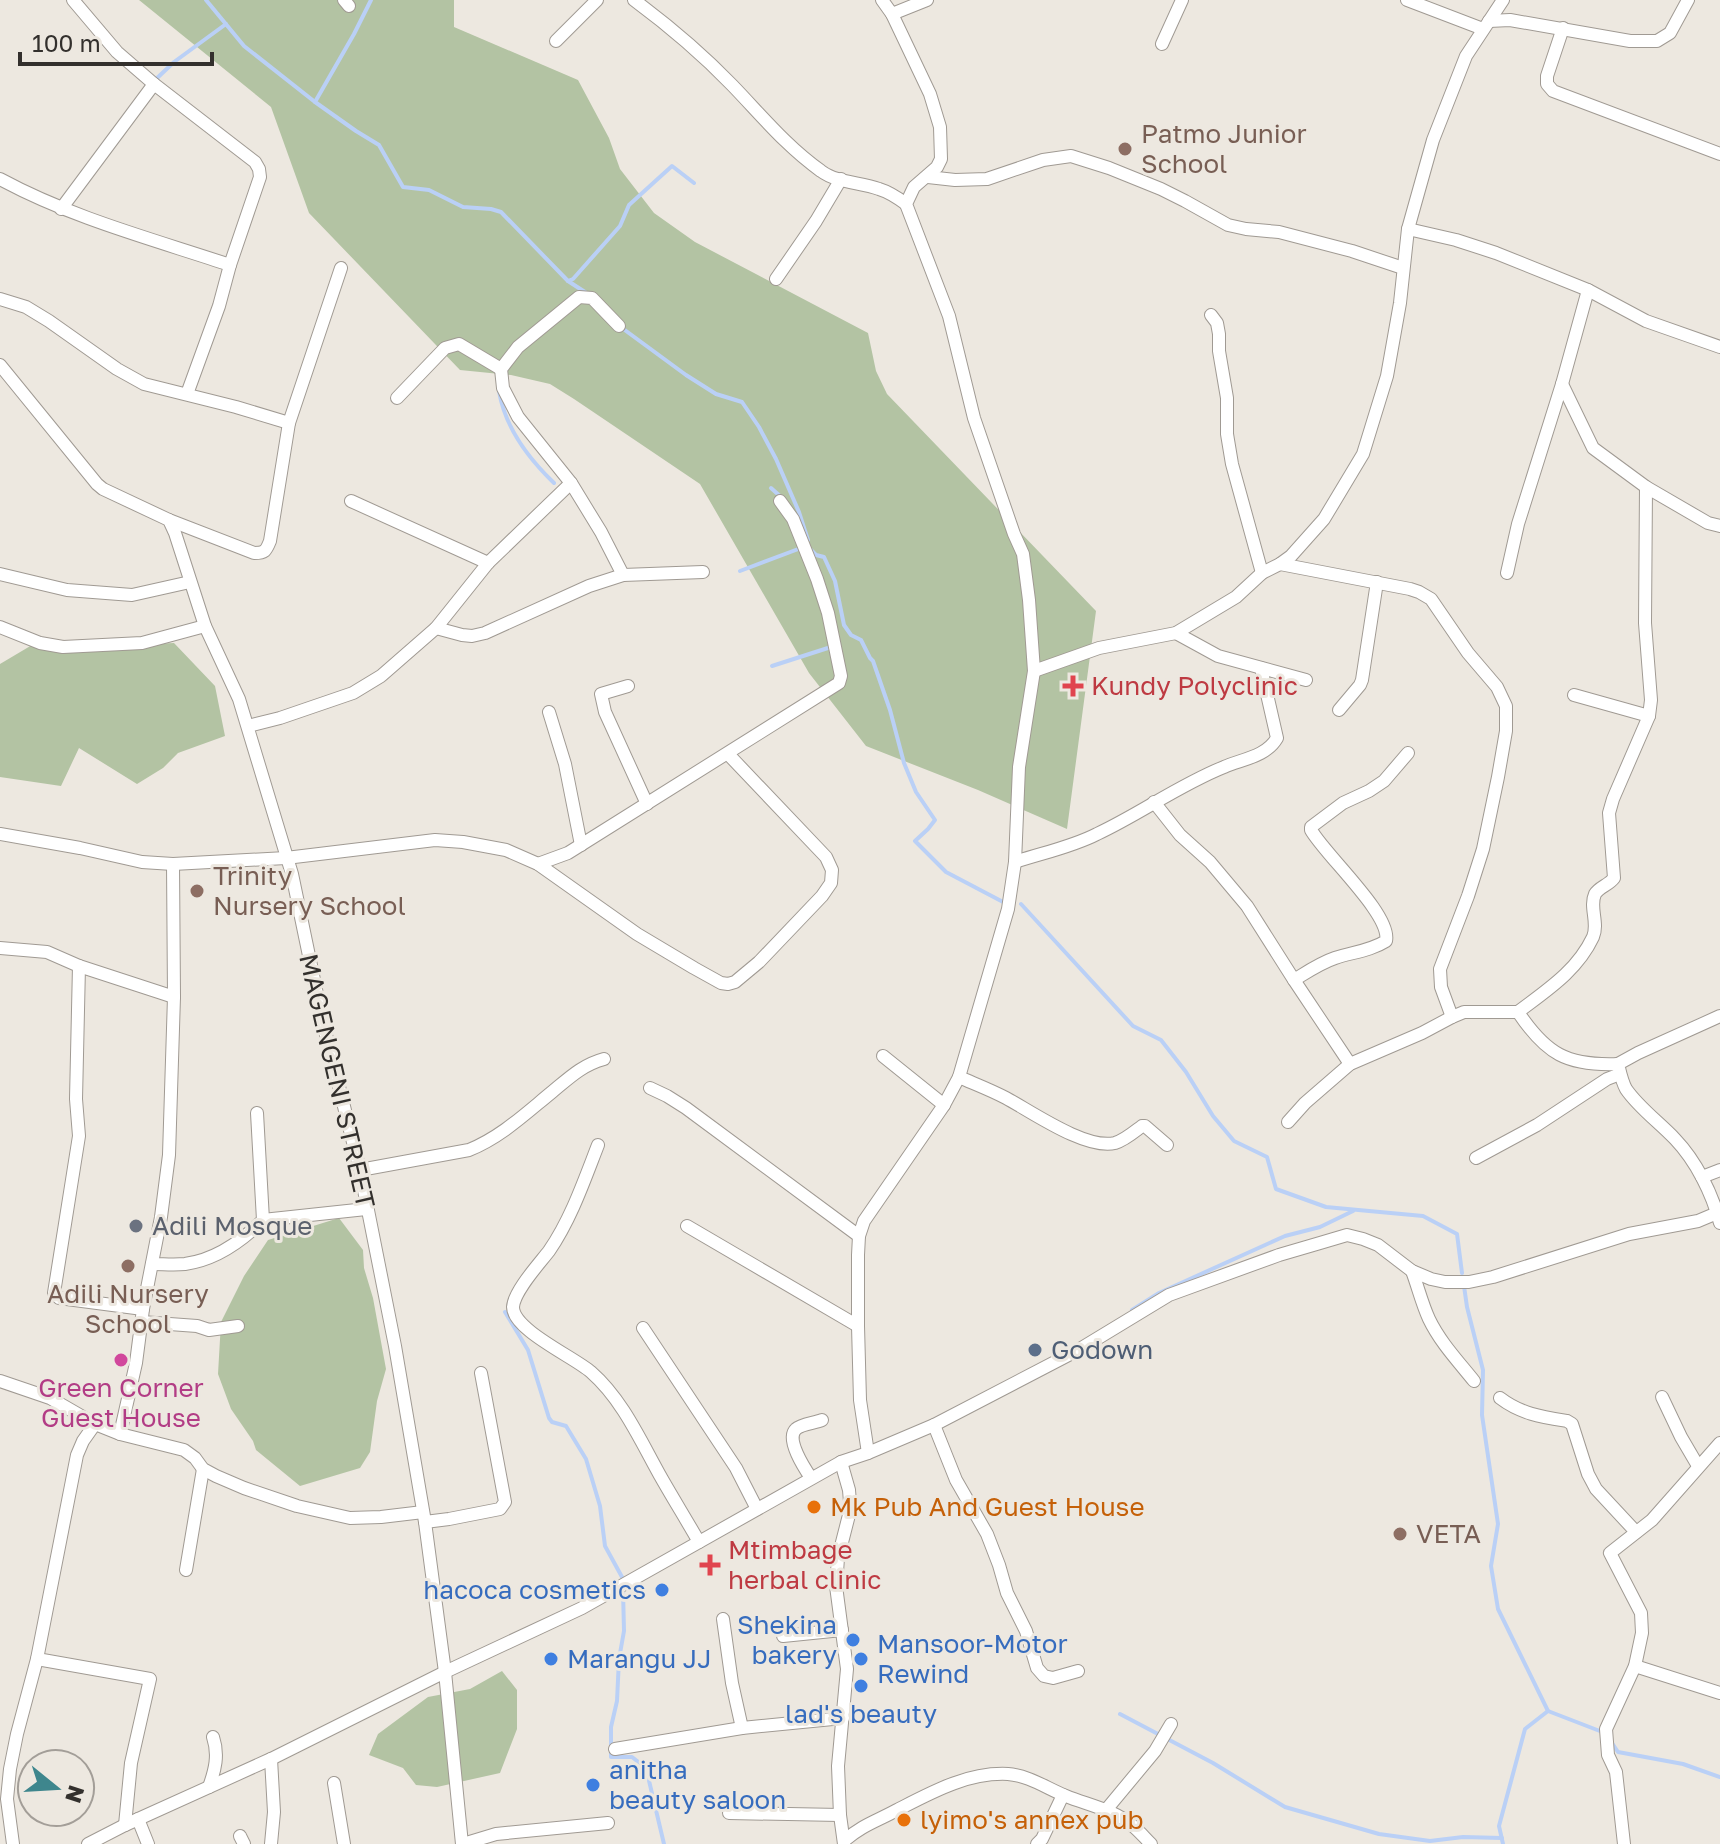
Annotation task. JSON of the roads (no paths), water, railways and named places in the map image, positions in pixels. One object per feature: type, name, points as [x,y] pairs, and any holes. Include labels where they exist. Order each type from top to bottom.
[{"type":"street","points":[[73,0],[117,52],[255,162],[259,169],[260,177],[219,306],[187,394]]},
{"type":"street","points":[[556,41],[597,0]]},
{"type":"street","points":[[634,0],[678,33],[796,153],[825,174],[879,189],[906,204],[949,316],[974,418],[1023,554],[1034,671],[1019,767],[1015,862],[1008,909],[959,1077],[944,1105],[864,1221],[859,1236],[860,1400],[868,1453]]},
{"type":"street","points":[[882,0],[892,14],[930,94],[940,127],[941,159],[928,177],[914,187],[906,204]]},
{"type":"street","points":[[892,14],[927,0]]},
{"type":"street","points":[[1162,44],[1182,0]]},
{"type":"street","points":[[1407,0],[1486,25],[1510,20],[1630,41],[1657,41],[1670,33],[1688,0]]},
{"type":"street","points":[[1034,671],[1099,648],[1176,633],[1236,597],[1262,573],[1291,556],[1324,519],[1363,454],[1387,376],[1408,229],[1433,140],[1466,56],[1503,0]]},
{"type":"street","points":[[1563,28],[1547,76],[1547,84],[1553,91],[1720,154]]},
{"type":"street","points":[[61,209],[154,84]]},
{"type":"street","points":[[928,177],[987,179],[1043,160],[1071,156],[1161,189],[1228,225],[1279,232],[1403,268]]},
{"type":"street","points":[[0,179],[61,209],[230,265]]},
{"type":"street","points":[[776,279],[841,179]]},
{"type":"street","points":[[1408,229],[1496,253],[1588,290],[1646,321],[1720,347]]},
{"type":"street","points":[[0,365],[103,489],[169,520],[254,553],[263,553],[270,541],[289,423],[341,268]]},
{"type":"street","points":[[1507,573],[1518,524],[1588,290]]},
{"type":"street","points":[[619,326],[592,298],[579,297],[518,347],[501,369],[503,388],[518,417],[571,483],[623,575]]},
{"type":"street","points":[[0,299],[26,307],[144,384],[289,423]]},
{"type":"street","points":[[1211,315],[1217,323],[1232,464],[1262,573]]},
{"type":"street","points":[[397,398],[445,348],[453,345],[459,344],[501,369]]},
{"type":"street","points":[[1562,384],[1593,448],[1646,487],[1708,523],[1720,526]]},
{"type":"street","points":[[248,726],[361,689],[398,662],[436,628],[488,563],[571,483]]},
{"type":"street","points":[[1288,1122],[1350,1064],[1464,1012],[1518,1012],[1562,979],[1580,961],[1592,938],[1596,921],[1594,896],[1597,890],[1614,878],[1609,813],[1649,716],[1651,700],[1645,623],[1646,487]]},
{"type":"street","points":[[351,501],[488,563]]},
{"type":"street","points":[[538,864],[568,853],[840,681],[832,629],[817,579],[793,519],[780,501]]},
{"type":"street","name":"MAGENGENI STREET","points":[[169,520],[205,626],[239,699],[292,874],[330,1052],[360,1170],[398,1362],[424,1517],[445,1672],[463,1844]]},
{"type":"street","points":[[1280,564],[1377,582],[1419,592],[1431,599],[1468,653],[1497,687],[1506,706],[1506,731],[1483,849],[1440,969],[1441,987],[1452,1017]]},
{"type":"street","points":[[436,628],[472,636],[623,575],[703,572]]},
{"type":"street","points":[[0,574],[67,590],[132,595],[190,582]]},
{"type":"street","points":[[1339,710],[1362,680],[1377,582]]},
{"type":"street","points":[[0,627],[40,643],[63,647],[142,643],[205,626]]},
{"type":"street","points":[[1176,633],[1218,656],[1306,680]]},
{"type":"street","points":[[1015,862],[1096,835],[1221,767],[1262,753],[1277,738],[1261,668]]},
{"type":"street","points":[[628,686],[603,692],[601,697],[647,804]]},
{"type":"street","points":[[1574,695],[1649,716]]},
{"type":"street","points":[[549,712],[565,764],[581,845]]},
{"type":"street","points":[[1294,980],[1316,966],[1386,941],[1387,931],[1363,892],[1317,840],[1311,827],[1343,803],[1384,781],[1408,753]]},
{"type":"street","points":[[0,834],[142,862],[173,864],[286,858],[435,840],[506,850],[538,864],[637,934],[721,983],[728,984],[735,982],[785,936],[822,896],[831,883],[832,870],[826,857],[728,754]]},
{"type":"street","points":[[1154,802],[1180,835],[1210,862],[1247,906],[1350,1064]]},
{"type":"street","points":[[120,1434],[136,1363],[169,1155],[174,997],[173,864]]},
{"type":"street","points":[[0,948],[47,952],[79,966],[174,997]]},
{"type":"street","points":[[79,966],[76,1099],[79,1136],[54,1293],[59,1298],[209,1330],[238,1326]]},
{"type":"street","points":[[1518,1012],[1533,1035],[1566,1060],[1619,1069]]},
{"type":"street","points":[[1476,1158],[1537,1125],[1607,1079],[1638,1053],[1720,1016]]},
{"type":"street","points":[[883,1056],[944,1105]]},
{"type":"street","points":[[360,1170],[479,1146],[497,1136],[576,1071],[604,1059]]},
{"type":"street","points":[[88,1844],[582,1608],[841,1462],[934,1425],[1080,1349],[1169,1295],[1279,1255],[1347,1235],[1378,1245],[1412,1271],[1431,1279],[1469,1282],[1629,1234],[1719,1218],[1702,1177],[1677,1140],[1626,1089],[1619,1069]]},
{"type":"street","points":[[959,1077],[1094,1143],[1114,1143],[1145,1126],[1167,1145]]},
{"type":"street","points":[[650,1088],[686,1108],[859,1236]]},
{"type":"street","points":[[257,1113],[263,1220]]},
{"type":"street","points":[[598,1145],[572,1210],[551,1247],[519,1291],[513,1306],[515,1317],[539,1338],[591,1372],[605,1387],[626,1415],[699,1542]]},
{"type":"street","points":[[1702,1177],[1720,1170]]},
{"type":"street","points":[[152,1264],[196,1262],[247,1236],[263,1220],[366,1209]]},
{"type":"street","points":[[687,1226],[858,1326]]},
{"type":"street","points":[[1412,1271],[1432,1325],[1474,1381]]},
{"type":"street","points":[[643,1328],[736,1468],[757,1509]]},
{"type":"street","points":[[0,1381],[50,1398],[95,1424],[120,1434],[184,1450],[203,1469],[244,1488],[297,1506],[350,1518],[449,1519],[500,1509],[505,1502],[481,1373]]},
{"type":"street","points":[[1662,1397],[1698,1466]]},
{"type":"street","points":[[1500,1398],[1532,1416],[1572,1424],[1596,1489],[1636,1532]]},
{"type":"street","points":[[811,1478],[798,1457],[793,1432],[822,1420]]},
{"type":"street","points":[[13,1844],[7,1799],[10,1769],[37,1659],[77,1455],[95,1424]]},
{"type":"street","points":[[934,1425],[956,1480],[987,1534],[1007,1593],[1026,1631],[1037,1668],[1044,1676],[1053,1678],[1078,1671]]},
{"type":"street","points":[[1624,1844],[1616,1772],[1608,1755],[1606,1729],[1635,1666],[1642,1633],[1641,1613],[1610,1553],[1652,1520],[1720,1443]]},
{"type":"street","points":[[841,1462],[850,1502],[838,1558],[836,1586],[847,1669],[838,1766],[844,1842]]},
{"type":"street","points":[[186,1570],[203,1469]]},
{"type":"street","points":[[723,1619],[742,1728]]},
{"type":"street","points":[[783,1636],[842,1630]]},
{"type":"street","points":[[37,1659],[150,1679],[131,1763],[132,1822],[148,1844]]},
{"type":"street","points":[[1635,1666],[1720,1693]]},
{"type":"street","points":[[615,1749],[742,1728],[843,1718]]},
{"type":"street","points":[[1106,1810],[1155,1751],[1171,1724]]},
{"type":"street","points":[[209,1787],[217,1751],[213,1737]]},
{"type":"street","points":[[271,1759],[274,1812],[271,1844]]},
{"type":"street","points":[[844,1842],[860,1827],[924,1796],[982,1775],[1011,1774],[1034,1780],[1063,1795],[1106,1810],[1131,1824],[1151,1844]]},
{"type":"street","points":[[334,1783],[344,1844]]},
{"type":"street","points":[[1037,1844],[1063,1795]]},
{"type":"street","points":[[729,1813],[840,1815]]},
{"type":"street","points":[[463,1844],[496,1834],[608,1823]]},
{"type":"waterway","points":[[206,0],[244,46],[315,102]]},
{"type":"waterway","points":[[371,0],[315,102],[379,145],[403,187],[429,190],[463,207],[501,212],[568,281],[588,294]]},
{"type":"waterway","points":[[155,80],[226,24]]},
{"type":"waterway","points":[[568,281],[620,226],[629,205],[672,166],[694,183]]},
{"type":"waterway","points":[[622,328],[716,394],[742,402],[776,459],[808,540]]},
{"type":"waterway","points":[[499,391],[506,417],[519,442],[554,483]]},
{"type":"waterway","points":[[771,488],[781,497]]},
{"type":"waterway","points":[[740,571],[801,548]]},
{"type":"waterway","points":[[810,549],[824,557],[835,581],[844,625],[851,635],[861,640],[873,661],[904,763],[916,792],[935,820],[915,841],[946,872],[1005,903]]},
{"type":"waterway","points":[[772,666],[831,647]]},
{"type":"waterway","points":[[1021,904],[1133,1026],[1161,1040],[1234,1141],[1267,1157],[1276,1189],[1326,1207],[1423,1216],[1457,1234],[1462,1273]]},
{"type":"waterway","points":[[1132,1310],[1159,1293],[1285,1236],[1320,1227],[1353,1211]]},
{"type":"waterway","points":[[1464,1286],[1483,1370],[1482,1415],[1498,1524],[1491,1566],[1498,1609],[1548,1711],[1605,1733]]},
{"type":"waterway","points":[[505,1312],[528,1350],[549,1418],[566,1426],[586,1459],[600,1506],[605,1546],[622,1577]]},
{"type":"waterway","points":[[623,1590],[624,1631],[617,1701],[611,1727],[611,1757],[632,1757],[646,1768],[664,1844]]},
{"type":"waterway","points":[[1503,1844],[1499,1826],[1525,1729],[1548,1711]]},
{"type":"waterway","points":[[1120,1714],[1213,1763],[1285,1807],[1379,1834],[1430,1841],[1463,1837],[1502,1838]]},
{"type":"waterway","points":[[1612,1743],[1618,1752],[1683,1764],[1720,1777]]},
{"type":"place","name":"Patmo Junior School","points":[[1125,149]]},
{"type":"place","name":"Kundy Polyclinic","points":[[1073,686]]},
{"type":"place","name":"Trinity Nursery School","points":[[197,891]]},
{"type":"place","name":"Adili Mosque","points":[[136,1226]]},
{"type":"place","name":"Adili Nursery School","points":[[128,1266]]},
{"type":"place","name":"Godown","points":[[1035,1350]]},
{"type":"place","name":"Green Corner Guest House","points":[[121,1360]]},
{"type":"place","name":"Mk Pub And Guest House","points":[[814,1507]]},
{"type":"place","name":"VETA","points":[[1400,1534]]},
{"type":"place","name":"Mtimbage herbal clinic","points":[[710,1565]]},
{"type":"place","name":"hacoca cosmetics","points":[[662,1590]]},
{"type":"place","name":"Shekina bakery","points":[[853,1640]]},
{"type":"place","name":"Marangu JJ","points":[[551,1659]]},
{"type":"place","name":"Mansoor-Motor Rewind","points":[[861,1659]]},
{"type":"place","name":"lad's beauty","points":[[861,1686]]},
{"type":"place","name":"anitha beauty saloon","points":[[593,1785]]},
{"type":"place","name":"lyimo's annex pub","points":[[904,1820]]}]
